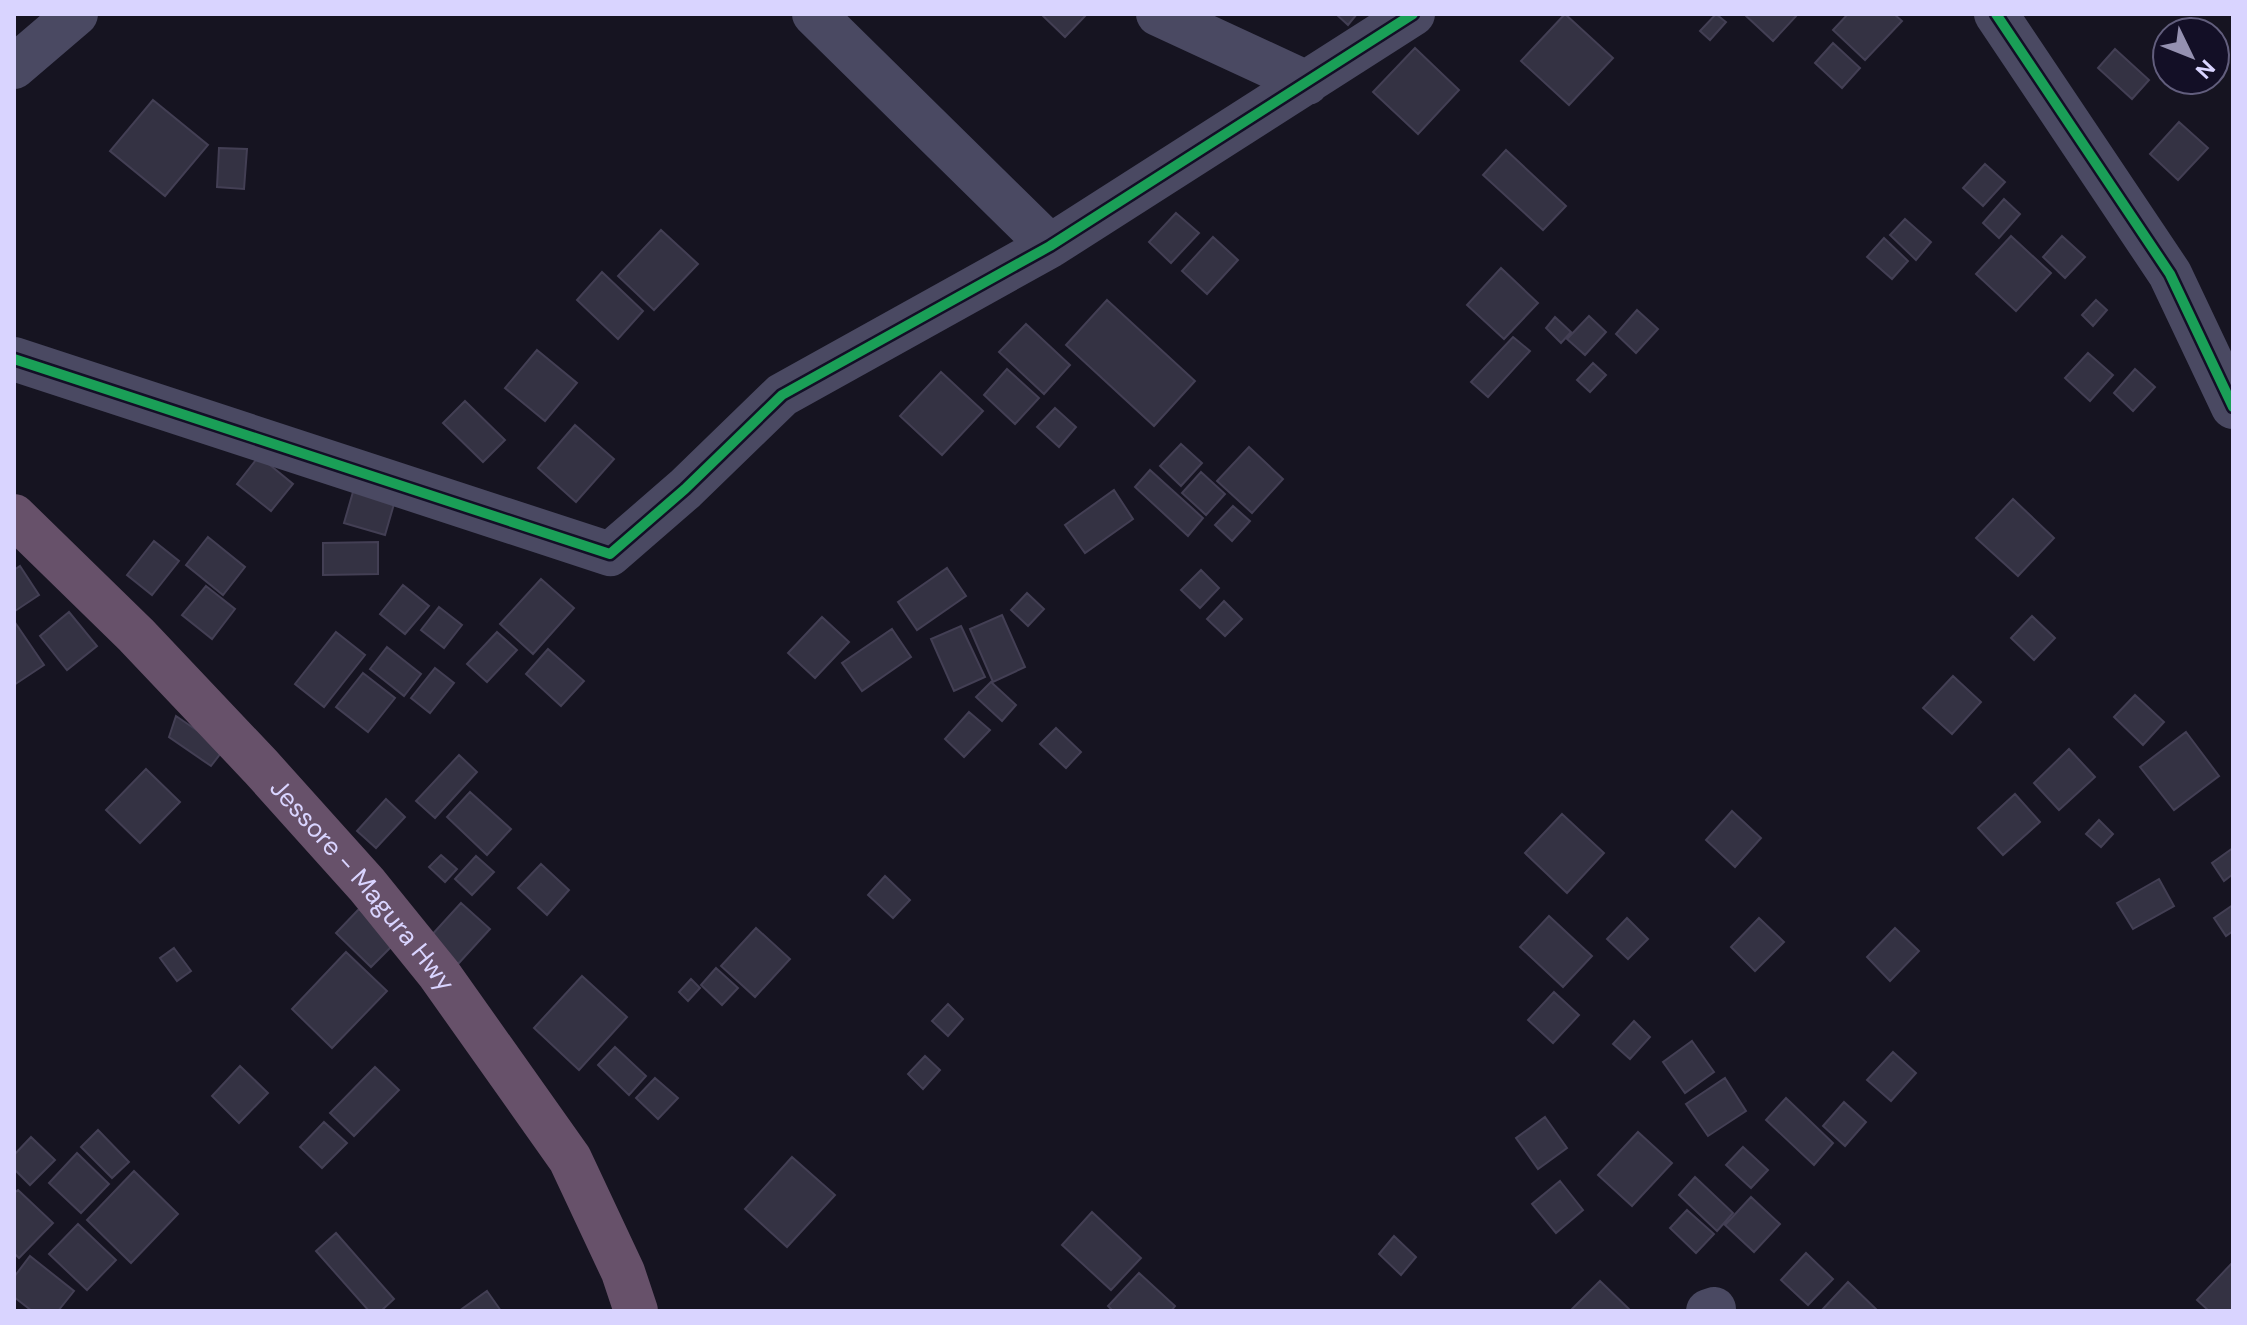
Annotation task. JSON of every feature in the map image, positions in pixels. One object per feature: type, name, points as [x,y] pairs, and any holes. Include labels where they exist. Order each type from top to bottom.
[{"type":"highway","name":"Jessore - Magura Hwy","points":[[14,516],[136,635],[261,767],[367,885],[439,974],[570,1159],[623,1272],[636,1311]]},
{"type":"street","points":[[14,67],[76,14]]},
{"type":"street","points":[[814,14],[1050,246]]},
{"type":"street","points":[[1158,14],[1307,83]]},
{"type":"street","points":[[14,359],[610,554],[685,489],[782,395],[1050,246],[1413,14]]},
{"type":"street","points":[[1996,14],[2170,274],[2233,407]]},
{"type":"building","points":[[1041,14],[1087,14],[1065,37]]},
{"type":"building","points":[[1336,14],[1357,14],[1348,25]]},
{"type":"building","points":[[1565,14],[1613,58],[1569,105],[1521,61]]},
{"type":"building","points":[[1716,14],[1726,22],[1710,40],[1700,31]]},
{"type":"building","points":[[1744,14],[1798,14],[1773,41]]},
{"type":"building","points":[[1848,14],[1894,14],[1902,21],[1865,60],[1833,30]]},
{"type":"building","points":[[1833,43],[1860,68],[1842,88],[1815,63]]},
{"type":"building","points":[[1415,48],[1459,90],[1418,134],[1373,92]]},
{"type":"building","points":[[2115,49],[2149,80],[2132,99],[2098,68]]},
{"type":"building","points":[[153,100],[208,145],[165,196],[110,151]]},
{"type":"building","points":[[2179,122],[2208,148],[2178,180],[2150,154]]},
{"type":"building","points":[[219,148],[247,149],[244,189],[217,187]]},
{"type":"building","points":[[1506,150],[1566,206],[1543,230],[1483,175]]},
{"type":"building","points":[[1985,164],[2005,182],[1983,206],[1963,188]]},
{"type":"building","points":[[2004,199],[2020,214],[1999,238],[1983,223]]},
{"type":"building","points":[[1176,213],[1199,233],[1171,263],[1149,242]]},
{"type":"building","points":[[1905,219],[1931,242],[1916,260],[1890,235]]},
{"type":"building","points":[[661,230],[698,264],[654,310],[618,276]]},
{"type":"building","points":[[2011,236],[2051,273],[2016,311],[1976,274]]},
{"type":"building","points":[[2062,236],[2085,257],[2065,278],[2043,257]]},
{"type":"building","points":[[1213,237],[1238,260],[1207,294],[1182,271]]},
{"type":"building","points":[[1884,238],[1908,261],[1892,279],[1867,257]]},
{"type":"building","points":[[1501,268],[1538,303],[1504,339],[1467,305]]},
{"type":"building","points":[[602,272],[643,311],[618,339],[577,300]]},
{"type":"building","points":[[1107,300],[1195,381],[1154,426],[1066,345]]},
{"type":"building","points":[[2096,300],[2107,310],[2093,326],[2082,315]]},
{"type":"building","points":[[1637,310],[1658,329],[1636,353],[1616,334]]},
{"type":"building","points":[[1589,316],[1606,332],[1585,355],[1567,339]]},
{"type":"building","points":[[1555,317],[1571,332],[1561,343],[1546,328]]},
{"type":"building","points":[[1026,324],[1070,365],[1044,394],[999,352]]},
{"type":"building","points":[[1513,337],[1530,351],[1488,397],[1471,382]]},
{"type":"building","points":[[537,350],[577,383],[545,421],[505,388]]},
{"type":"building","points":[[2088,353],[2113,375],[2090,401],[2065,378]]},
{"type":"building","points":[[1593,363],[1606,375],[1590,392],[1577,380]]},
{"type":"building","points":[[1007,369],[1039,398],[1015,424],[984,395]]},
{"type":"building","points":[[2135,369],[2155,387],[2133,411],[2114,393]]},
{"type":"building","points":[[941,372],[983,411],[942,455],[900,416]]},
{"type":"building","points":[[465,401],[505,440],[483,462],[443,423]]},
{"type":"building","points":[[1055,408],[1076,427],[1059,447],[1037,427]]},
{"type":"building","points":[[575,425],[614,459],[576,502],[538,468]]},
{"type":"building","points":[[1181,444],[1202,463],[1181,486],[1160,466]]},
{"type":"building","points":[[1249,447],[1283,479],[1252,513],[1217,481]]},
{"type":"building","points":[[259,456],[293,484],[271,511],[237,484]]},
{"type":"building","points":[[1150,470],[1203,518],[1188,536],[1135,487]]},
{"type":"building","points":[[1201,472],[1225,494],[1206,515],[1182,493]]},
{"type":"building","points":[[355,485],[396,497],[385,535],[344,523]]},
{"type":"building","points":[[1114,490],[1133,519],[1085,553],[1065,525]]},
{"type":"building","points":[[2013,499],[2054,538],[2018,576],[1976,538]]},
{"type":"building","points":[[1233,506],[1250,521],[1232,541],[1215,525]]},
{"type":"building","points":[[208,537],[245,567],[223,595],[186,565]]},
{"type":"building","points":[[154,541],[179,561],[152,595],[127,575]]},
{"type":"building","points":[[378,542],[378,574],[323,575],[323,543]]},
{"type":"building","points":[[20,566],[39,595],[15,611],[14,570]]},
{"type":"building","points":[[947,568],[966,596],[917,630],[898,602]]},
{"type":"building","points":[[1201,570],[1219,588],[1200,608],[1181,590]]},
{"type":"building","points":[[541,579],[574,608],[533,654],[500,624]]},
{"type":"building","points":[[403,585],[429,606],[405,634],[380,614]]},
{"type":"building","points":[[206,586],[235,609],[212,639],[182,615]]},
{"type":"building","points":[[1027,593],[1044,609],[1028,626],[1011,610]]},
{"type":"building","points":[[1224,601],[1242,619],[1225,636],[1207,619]]},
{"type":"building","points":[[439,607],[462,625],[444,648],[421,630]]},
{"type":"building","points":[[69,612],[97,646],[67,670],[40,636]]},
{"type":"building","points":[[1002,615],[1025,667],[993,682],[970,629]]},
{"type":"building","points":[[2032,616],[2055,638],[2034,660],[2011,638]]},
{"type":"building","points":[[822,617],[849,642],[815,678],[788,653]]},
{"type":"building","points":[[14,621],[44,665],[14,685]]},
{"type":"building","points":[[961,626],[985,677],[954,691],[931,639]]},
{"type":"building","points":[[892,629],[911,657],[862,691],[842,663]]},
{"type":"building","points":[[336,632],[365,655],[324,707],[295,684]]},
{"type":"building","points":[[497,632],[517,650],[487,682],[467,664]]},
{"type":"building","points":[[387,647],[421,674],[404,696],[370,669]]},
{"type":"building","points":[[548,649],[584,681],[561,706],[526,674]]},
{"type":"building","points":[[435,668],[454,683],[430,713],[411,698]]},
{"type":"building","points":[[363,673],[395,698],[368,732],[336,707]]},
{"type":"building","points":[[1953,676],[1981,702],[1952,734],[1923,708]]},
{"type":"building","points":[[991,682],[1016,705],[1002,721],[976,697]]},
{"type":"building","points":[[2135,695],[2164,722],[2143,745],[2114,717]]},
{"type":"building","points":[[969,712],[990,730],[964,757],[945,739]]},
{"type":"building","points":[[176,716],[224,749],[211,766],[169,737]]},
{"type":"building","points":[[1056,728],[1081,752],[1066,768],[1040,744]]},
{"type":"building","points":[[2186,732],[2219,776],[2174,810],[2140,767]]},
{"type":"building","points":[[2069,749],[2095,777],[2059,810],[2034,783]]},
{"type":"building","points":[[459,755],[477,772],[435,818],[416,801]]},
{"type":"building","points":[[146,769],[180,802],[140,843],[106,810]]},
{"type":"building","points":[[470,792],[511,829],[487,855],[447,817]]},
{"type":"building","points":[[2015,794],[2040,822],[2003,855],[1978,828]]},
{"type":"building","points":[[386,799],[405,817],[376,848],[357,831]]},
{"type":"building","points":[[1732,811],[1761,838],[1735,867],[1706,840]]},
{"type":"building","points":[[1562,814],[1604,853],[1567,893],[1525,853]]},
{"type":"building","points":[[2099,820],[2113,834],[2101,847],[2086,834]]},
{"type":"building","points":[[2233,848],[2233,874],[2224,881],[2212,863]]},
{"type":"building","points":[[441,855],[457,869],[445,882],[429,867]]},
{"type":"building","points":[[476,856],[494,872],[472,895],[455,879]]},
{"type":"building","points":[[541,864],[569,890],[547,915],[518,888]]},
{"type":"building","points":[[885,876],[910,900],[893,918],[868,895]]},
{"type":"building","points":[[2159,879],[2174,906],[2133,929],[2117,903]]},
{"type":"building","points":[[461,903],[490,929],[458,964],[429,938]]},
{"type":"building","points":[[2233,905],[2233,931],[2226,936],[2214,918]]},
{"type":"building","points":[[359,909],[394,944],[371,967],[336,933]]},
{"type":"building","points":[[1549,916],[1592,956],[1563,987],[1520,947]]},
{"type":"building","points":[[1627,918],[1648,939],[1628,959],[1607,939]]},
{"type":"building","points":[[1759,918],[1784,942],[1755,971],[1731,947]]},
{"type":"building","points":[[756,928],[790,959],[755,997],[721,966]]},
{"type":"building","points":[[1895,928],[1919,951],[1890,981],[1867,957]]},
{"type":"building","points":[[174,948],[191,971],[177,981],[160,958]]},
{"type":"building","points":[[346,952],[387,991],[332,1048],[292,1009]]},
{"type":"building","points":[[716,968],[738,988],[722,1005],[701,985]]},
{"type":"building","points":[[582,976],[627,1017],[579,1070],[534,1028]]},
{"type":"building","points":[[691,979],[700,988],[688,1001],[679,992]]},
{"type":"building","points":[[1554,992],[1579,1015],[1553,1043],[1528,1020]]},
{"type":"building","points":[[948,1004],[963,1019],[948,1036],[932,1021]]},
{"type":"building","points":[[1634,1021],[1650,1037],[1630,1059],[1613,1044]]},
{"type":"building","points":[[1692,1041],[1714,1072],[1685,1093],[1663,1062]]},
{"type":"building","points":[[615,1047],[646,1076],[629,1095],[598,1065]]},
{"type":"building","points":[[1893,1052],[1916,1073],[1891,1101],[1867,1080]]},
{"type":"building","points":[[925,1056],[940,1070],[923,1089],[908,1074]]},
{"type":"building","points":[[240,1066],[268,1093],[239,1123],[212,1096]]},
{"type":"building","points":[[375,1067],[399,1090],[354,1136],[330,1113]]},
{"type":"building","points":[[655,1078],[678,1098],[658,1119],[636,1098]]},
{"type":"building","points":[[1725,1078],[1746,1111],[1708,1136],[1686,1104]]},
{"type":"building","points":[[1786,1098],[1833,1143],[1814,1165],[1766,1120]]},
{"type":"building","points":[[1844,1102],[1866,1122],[1845,1146],[1823,1126]]},
{"type":"building","points":[[1545,1117],[1567,1148],[1538,1169],[1516,1138]]},
{"type":"building","points":[[324,1122],[347,1143],[322,1168],[300,1147]]},
{"type":"building","points":[[98,1130],[129,1162],[112,1178],[81,1147]]},
{"type":"building","points":[[1638,1132],[1672,1163],[1632,1206],[1598,1175]]},
{"type":"building","points":[[31,1137],[55,1160],[30,1185],[14,1169],[14,1155]]},
{"type":"building","points":[[1743,1147],[1768,1170],[1751,1188],[1726,1165]]},
{"type":"building","points":[[77,1153],[109,1184],[81,1213],[49,1183]]},
{"type":"building","points":[[792,1157],[835,1195],[787,1247],[745,1209]]},
{"type":"building","points":[[134,1171],[178,1214],[131,1263],[87,1220]]},
{"type":"building","points":[[1695,1177],[1733,1213],[1717,1231],[1679,1195]]},
{"type":"building","points":[[1560,1181],[1583,1210],[1556,1233],[1532,1204]]},
{"type":"building","points":[[18,1190],[53,1223],[19,1258],[14,1253],[14,1193]]},
{"type":"building","points":[[1751,1197],[1780,1224],[1754,1252],[1725,1225]]},
{"type":"building","points":[[1687,1210],[1714,1234],[1696,1253],[1670,1228]]},
{"type":"building","points":[[1092,1212],[1141,1258],[1111,1290],[1062,1245]]},
{"type":"building","points":[[78,1224],[116,1260],[87,1290],[49,1254]]},
{"type":"building","points":[[336,1233],[394,1299],[381,1311],[369,1311],[316,1251]]},
{"type":"building","points":[[1394,1236],[1416,1257],[1401,1275],[1379,1254]]},
{"type":"building","points":[[1806,1253],[1833,1279],[1808,1305],[1781,1280]]},
{"type":"building","points":[[30,1256],[74,1291],[58,1311],[32,1311],[14,1297],[14,1277]]},
{"type":"building","points":[[2233,1262],[2233,1311],[2209,1311],[2197,1300]]},
{"type":"building","points":[[1139,1273],[1175,1306],[1171,1311],[1113,1311],[1108,1306]]},
{"type":"building","points":[[1600,1281],[1631,1311],[1570,1311]]},
{"type":"building","points":[[1848,1282],[1878,1311],[1821,1311]]},
{"type":"building","points":[[487,1291],[501,1311],[459,1311]]},
{"type":"cycle path","points":[[14,359],[610,554],[685,489],[782,395],[1050,246],[1413,14]]},
{"type":"cycle path","points":[[1996,14],[2170,274],[2233,407]]}]
